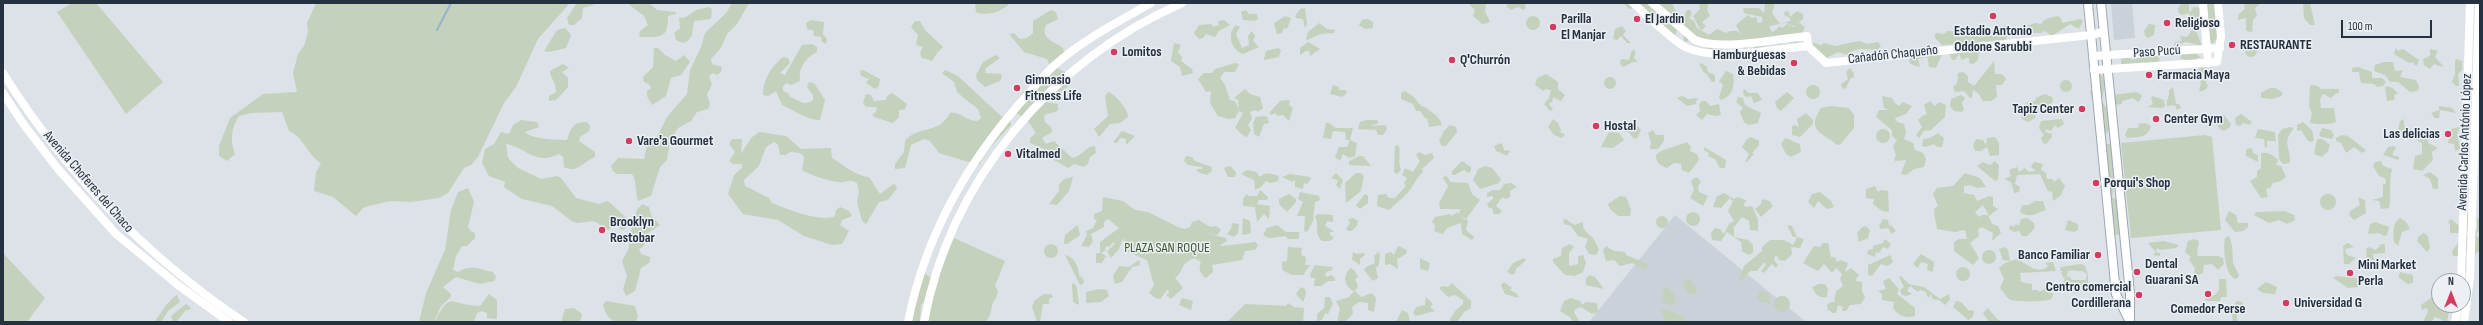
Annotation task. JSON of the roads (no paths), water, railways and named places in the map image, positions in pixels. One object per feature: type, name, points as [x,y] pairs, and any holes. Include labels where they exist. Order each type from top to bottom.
[{"type":"street","points":[[908,322],[918,281],[932,242],[968,170],[1008,116],[1062,58],[1151,3]]},
{"type":"street","points":[[924,322],[936,272],[952,230],[979,179],[1019,124],[1066,76],[1110,44],[1182,3]]},
{"type":"street","points":[[1633,3],[1686,47],[1700,53],[1718,54],[1808,46],[1807,36],[1708,45],[1695,40],[1652,3]]},
{"type":"street","points":[[2088,3],[2116,294],[2130,322]]},
{"type":"street","points":[[2101,3],[2130,293],[2130,322]]},
{"type":"street","points":[[2203,3],[2208,63]]},
{"type":"street","points":[[2218,3],[2220,48]]},
{"type":"street","name":"Avenida Carlos António López","points":[[2461,273],[2470,3]]},
{"type":"street","name":"Avenida Carlos António López","points":[[2464,322],[2470,278],[2480,3]]},
{"type":"street","name":"Cañadóñ Chaqueño","points":[[1808,46],[1826,63],[2091,35],[2103,32]]},
{"type":"street","name":"Paso Pucú","points":[[2093,56],[2220,48],[2217,62],[2094,70]]},
{"type":"street","name":"Avenida Choferes del Chaco","points":[[3,73],[22,104],[65,158],[124,227],[182,278],[244,322]]},
{"type":"street","name":"Avenida Choferes del Chaco","points":[[3,93],[24,125],[58,169],[116,234],[178,285],[229,322]]},
{"type":"waterway","points":[[437,30],[451,3]]},
{"type":"place","name":"Estadio Antonio Oddone Sarubbi","points":[[1993,16]]},
{"type":"place","name":"El Jardin","points":[[1637,19]]},
{"type":"place","name":"Religioso","points":[[2167,23]]},
{"type":"place","name":"Parilla El Manjar","points":[[1553,27]]},
{"type":"place","name":"RESTAURANTE","points":[[2232,45]]},
{"type":"place","name":"Lomitos","points":[[1114,52]]},
{"type":"place","name":"Q'Churrón","points":[[1452,60]]},
{"type":"place","name":"Hamburguesas & Bebidas","points":[[1794,63]]},
{"type":"place","name":"Farmacia Maya","points":[[2149,75]]},
{"type":"place","name":"Gimnasio Fitness Life","points":[[1017,88]]},
{"type":"place","name":"Tapiz Center","points":[[2082,109]]},
{"type":"place","name":"Center Gym","points":[[2156,119]]},
{"type":"place","name":"Hostal","points":[[1596,126]]},
{"type":"place","name":"Las delicias","points":[[2448,134]]},
{"type":"place","name":"Vare'a Gourmet","points":[[629,141]]},
{"type":"place","name":"Vitalmed","points":[[1008,154]]},
{"type":"place","name":"Porqui's Shop","points":[[2096,183]]},
{"type":"place","name":"Brooklyn Restobar","points":[[602,230]]},
{"type":"place","name":"Banco Familiar","points":[[2098,255]]},
{"type":"place","name":"Dental Guarani SA","points":[[2137,272]]},
{"type":"place","name":"Mini Market Perla","points":[[2350,273]]},
{"type":"place","name":"Comedor Perse","points":[[2208,294]]},
{"type":"place","name":"Centro comercial Cordillerana","points":[[2139,295]]},
{"type":"place","name":"Universidad G","points":[[2286,303]]},
{"type":"park label","name":"PLAZA SAN ROQUE","points":[[1167,248]]}]
